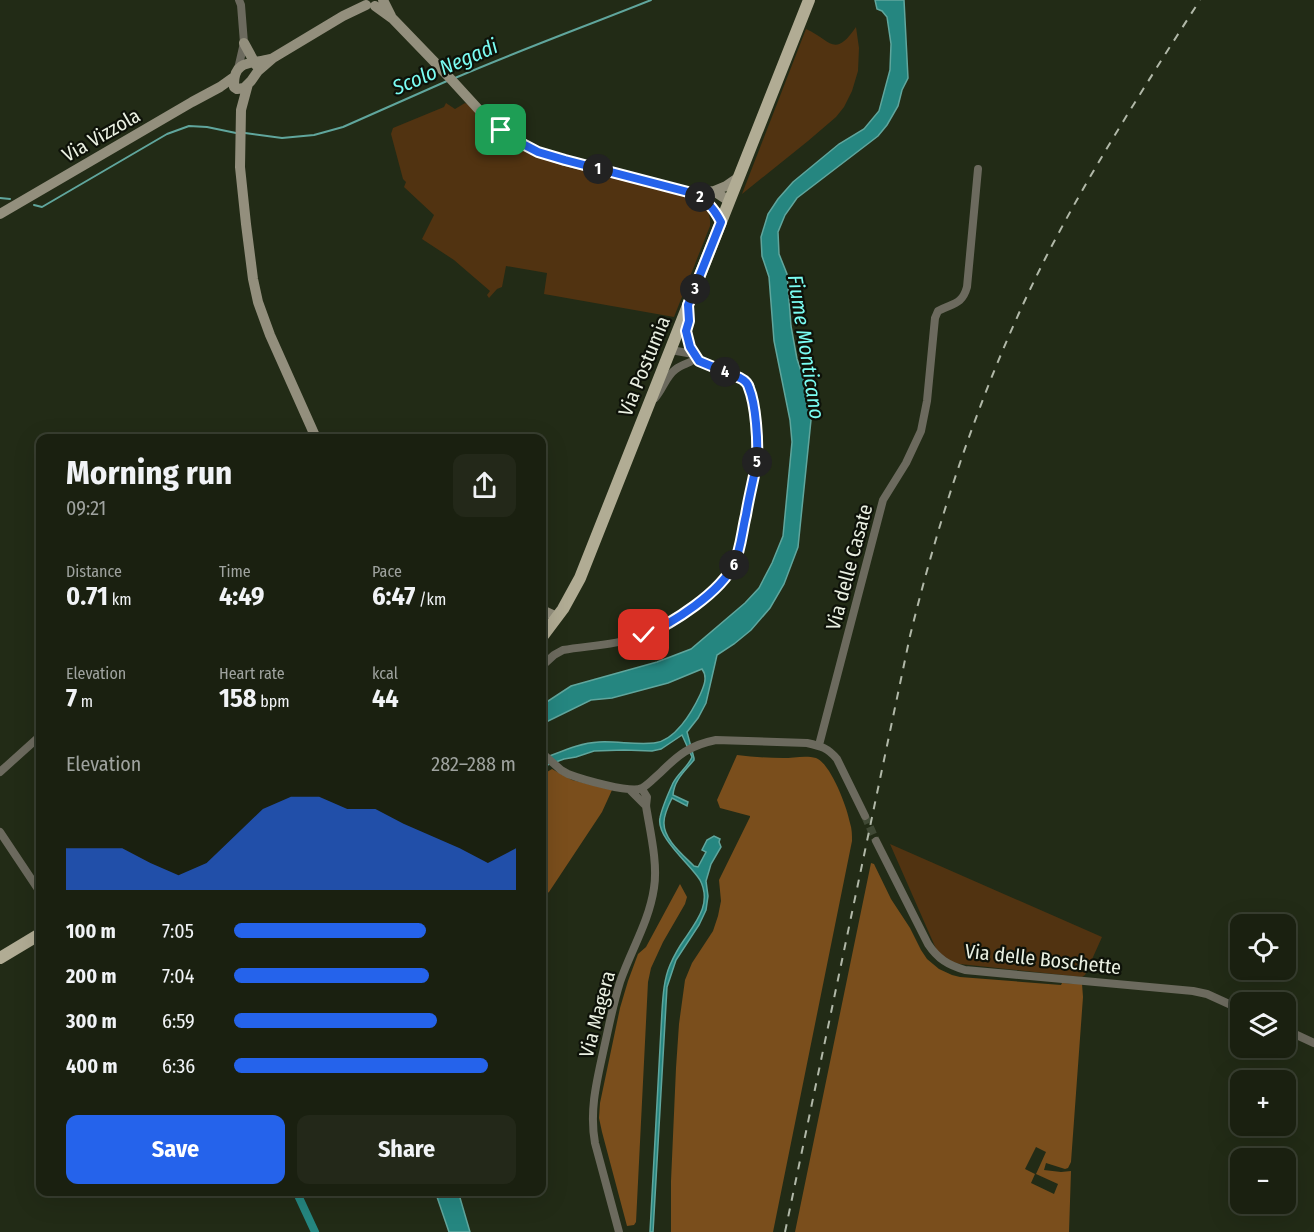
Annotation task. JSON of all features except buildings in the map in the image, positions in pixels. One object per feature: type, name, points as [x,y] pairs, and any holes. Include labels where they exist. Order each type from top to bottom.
[{"type":"main road","name":"Via Postumia","points":[[548,625],[580,578],[809,0]]},
{"type":"main road","points":[[0,958],[36,936]]},
{"type":"street","points":[[239,0],[244,43],[236,81],[241,110]]},
{"type":"street","points":[[314,434],[270,335],[258,302],[253,279],[240,167],[240,123],[248,84],[256,67],[343,16],[370,2],[393,19],[480,111],[501,130],[519,142],[538,152],[565,160],[688,192],[713,207],[721,222]]},
{"type":"street","points":[[244,43],[256,67]]},
{"type":"street","points":[[236,81],[245,63],[251,61],[256,67]]},
{"type":"street","points":[[236,81],[244,88],[248,84]]},
{"type":"street","name":"Via Vizzola","points":[[0,214],[192,102],[236,81]]},
{"type":"street","name":"Via delle Casate","points":[[819,745],[884,500],[906,463],[921,430],[927,401],[935,318],[938,311],[960,301],[968,287],[978,169]]},
{"type":"street","points":[[688,192],[714,191],[739,177]]},
{"type":"street","points":[[714,191],[729,202]]},
{"type":"street","points":[[704,200],[729,202]]},
{"type":"street","points":[[688,305],[689,321],[686,331],[694,359]]},
{"type":"street","points":[[546,662],[563,651],[635,638],[658,630],[685,613],[708,594],[727,576],[735,564],[757,460],[757,441],[749,387],[744,380],[671,350]]},
{"type":"street","points":[[648,407],[662,390],[668,376],[694,359]]},
{"type":"street","points":[[0,772],[36,740]]},
{"type":"street","points":[[546,757],[561,770],[575,777],[631,790],[642,789],[680,754],[716,740],[819,745],[831,751],[837,759],[865,816]]},
{"type":"street","name":"Via Magera","points":[[619,1232],[595,1143],[592,1129],[592,1107],[621,982],[650,910],[654,886],[654,862],[646,806],[651,780]]},
{"type":"street","points":[[642,789],[647,797]]},
{"type":"street","points":[[631,790],[646,806]]},
{"type":"street","points":[[0,832],[36,886]]},
{"type":"street","name":"Via delle Boschette","points":[[876,841],[928,944],[944,962],[965,970],[1193,991],[1207,994],[1230,1004]]},
{"type":"street","points":[[1296,1035],[1314,1043]]},
{"type":"shaded area","points":[[856,27],[859,48],[858,71],[844,107],[808,141],[742,194],[806,29],[827,42],[837,45],[849,37]]},
{"type":"shaded area","points":[[446,103],[455,109],[467,104],[503,136],[695,200],[705,209],[710,217],[710,226],[674,317],[544,294],[547,273],[506,266],[502,287],[489,298],[487,295],[490,291],[454,260],[422,239],[434,215],[404,187],[406,182],[403,179],[391,134],[393,128],[444,107]]},
{"type":"shaded area","points":[[737,755],[777,758],[808,757],[822,762],[833,777],[846,807],[852,841],[773,1232],[671,1232],[676,1068],[685,980],[692,963],[713,931],[721,901],[719,880],[750,817],[720,808],[717,800]]},
{"type":"shaded area","points":[[552,769],[572,780],[612,790],[602,812],[546,894],[546,773]]},
{"type":"shaded area","points":[[890,844],[1102,937],[1085,975],[1082,977],[949,961],[937,951]]},
{"type":"shaded area","points":[[871,863],[874,864],[891,899],[921,950],[927,959],[939,969],[960,977],[1061,985],[1062,983],[1082,984],[1071,1162],[1065,1169],[1046,1163],[1044,1170],[1071,1171],[1069,1232],[795,1232]],"holes":[[[1036,1147],[1046,1152],[1036,1174],[1058,1184],[1054,1194],[1031,1183],[1035,1174],[1025,1169]]]},
{"type":"shaded area","points":[[680,884],[687,897],[685,904],[663,942],[651,968],[648,982],[636,1222],[634,1225],[627,1226],[602,1132],[599,1118],[600,1103],[628,981],[638,954],[646,947]]},
{"type":"water","points":[[875,0],[904,0],[908,78],[898,106],[878,136],[797,198],[785,215],[778,232],[779,254],[787,274],[791,326],[797,359],[807,389],[811,420],[798,547],[784,584],[770,608],[751,630],[717,655],[706,703],[687,732],[694,760],[680,776],[673,795],[688,802],[687,806],[672,798],[665,816],[665,828],[670,840],[694,866],[698,867],[706,852],[702,850],[707,840],[714,836],[720,839],[721,847],[711,864],[706,881],[708,896],[706,910],[676,960],[667,987],[653,1232],[650,1232],[664,987],[670,965],[698,919],[704,904],[700,880],[668,842],[660,825],[660,818],[673,783],[692,757],[682,735],[661,749],[652,751],[594,751],[546,766],[546,757],[591,743],[662,741],[682,725],[697,702],[705,682],[705,675],[702,669],[668,683],[612,698],[591,700],[546,722],[546,702],[571,686],[657,662],[691,649],[745,603],[759,588],[772,563],[783,536],[792,442],[790,420],[774,341],[769,277],[762,256],[761,237],[768,214],[793,182],[839,144],[864,129],[879,111],[890,70],[891,44],[887,17],[877,9]]},
{"type":"water","points":[[437,1196],[459,1196],[470,1232],[449,1232]]},
{"type":"waterway","name":"Scolo Negadi","points":[[455,78],[651,0]]},
{"type":"waterway","name":"Scolo Negadi","points":[[245,133],[282,138],[314,135],[343,127],[447,81]]},
{"type":"waterway","name":"Scolo Negadi","points":[[34,205],[42,207],[167,134],[189,126],[236,133]]},
{"type":"waterway","name":"Scolo Negadi","points":[[0,198],[10,199]]},
{"type":"waterway","points":[[298,1196],[315,1232]]},
{"type":"tunnel","points":[[865,816],[876,841]]},
{"type":"railway","points":[[785,1232],[910,636],[936,538],[967,442],[1004,348],[1046,257],[1101,159],[1200,0]]},
{"type":"route","points":[[501,130],[538,152],[688,192],[713,207],[721,222],[688,305],[689,321],[686,331],[693,354],[699,361],[744,380],[749,387],[758,448],[757,460],[738,556],[731,571],[714,589],[685,613],[658,630],[644,635]]},
{"type":"water label","name":"Fiume Monticano","points":[[806,347]]}]
